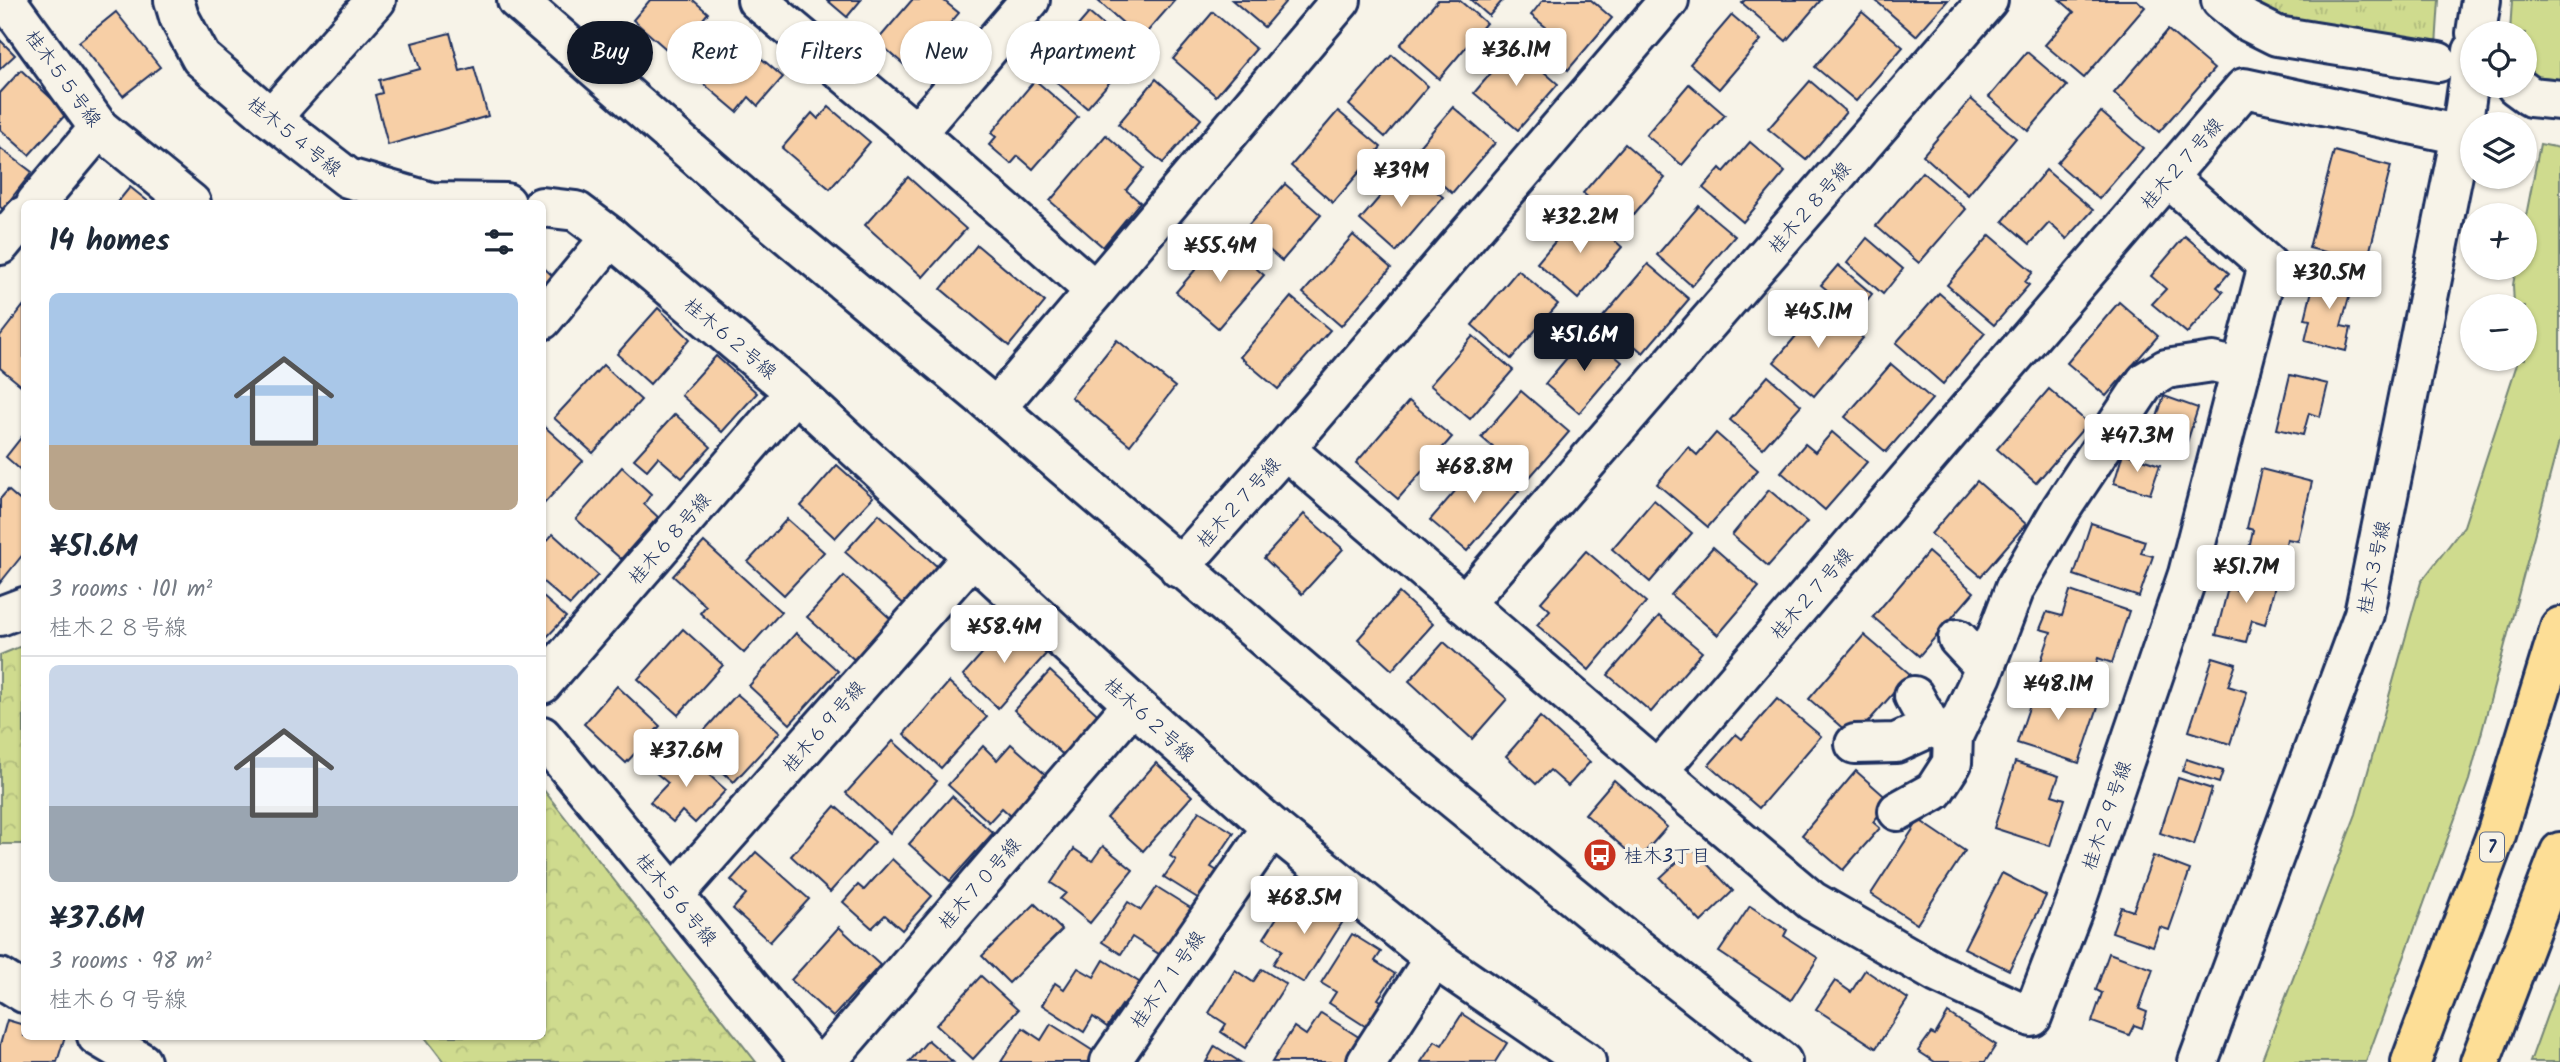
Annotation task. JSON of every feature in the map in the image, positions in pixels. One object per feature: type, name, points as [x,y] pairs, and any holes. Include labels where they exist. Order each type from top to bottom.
[{"type":"highway","name":"7","points":[[2411,1062],[2496,835],[2560,627]]},
{"type":"highway","points":[[2480,1062],[2560,852]]},
{"type":"street","name":"桂木５５号線","points":[[6,0],[99,128],[187,200]]},
{"type":"street","name":"桂木５４号線","points":[[174,0],[179,17],[201,58],[271,118],[348,178],[424,200]]},
{"type":"street","points":[[271,118],[376,0]]},
{"type":"street","points":[[517,0],[767,218],[996,408],[1179,568],[1415,767],[1619,934],[1782,1062]]},
{"type":"street","points":[[757,0],[916,133],[1094,290]]},
{"type":"street","points":[[916,133],[1030,0]]},
{"type":"street","points":[[996,408],[1341,0]]},
{"type":"street","points":[[1285,449],[1669,0]]},
{"type":"street","name":"桂木２８号線","points":[[1464,604],[1988,0]]},
{"type":"street","points":[[2221,0],[2245,20],[2277,36],[2456,57]]},
{"type":"street","points":[[2478,21],[2481,0]]},
{"type":"street","name":"桂木３号線","points":[[2456,57],[2460,119]]},
{"type":"street","name":"桂木２７号線","points":[[1179,568],[1285,449],[1658,771],[2244,88],[2460,135]]},
{"type":"street","points":[[2537,98],[2560,100]]},
{"type":"street","points":[[39,200],[99,128]]},
{"type":"street","name":"桂木３号線","points":[[2198,1062],[2364,614],[2460,140]]},
{"type":"street","name":"桂木２９号線","points":[[1658,771],[1812,901],[1937,973],[2032,1017],[2077,899],[2188,575],[2269,265],[2168,178]]},
{"type":"street","points":[[546,207],[576,211],[611,237],[546,315]]},
{"type":"street","points":[[0,245],[21,220]]},
{"type":"street","name":"桂木６２号線","points":[[611,237],[795,392],[1133,704],[1272,827],[1434,958],[1586,1062]]},
{"type":"street","points":[[1898,811],[1934,792],[1952,763],[1972,651],[2002,578],[2048,508],[2146,381],[2166,369],[2173,359],[2214,362],[2241,369]]},
{"type":"street","name":"桂木６８号線","points":[[546,679],[795,392]]},
{"type":"street","name":"桂木６９号線","points":[[674,895],[972,557]]},
{"type":"street","points":[[0,616],[21,608]]},
{"type":"street","name":"桂木７０号線","points":[[826,1062],[1133,704]]},
{"type":"street","points":[[1855,744],[1896,743],[1957,729]]},
{"type":"street","name":"桂木５６号線","points":[[546,741],[812,1062]]},
{"type":"street","name":"桂木７１号線","points":[[1110,1062],[1272,827]]},
{"type":"street","points":[[1367,1062],[1434,958]]},
{"type":"street","points":[[0,978],[21,991]]},
{"type":"street","points":[[104,1040],[141,1062]]},
{"type":"green space","points":[[2244,0],[2439,0],[2436,46],[2302,27]]},
{"type":"green space","points":[[2512,0],[2560,0],[2560,79],[2537,76],[2537,21],[2511,21]]},
{"type":"green space","points":[[2540,144],[2560,148],[2560,438],[2469,780],[2366,1062],[2261,1062],[2356,814],[2421,582],[2464,526],[2515,371],[2537,371],[2537,294],[2513,294],[2513,285],[2514,280],[2537,280],[2537,203],[2529,203],[2531,189],[2537,189]]},
{"type":"green space","points":[[21,646],[21,844],[0,844],[0,655]]},
{"type":"green space","points":[[546,793],[756,1062],[444,1062],[427,1040],[546,1040]]},
{"type":"green space","points":[[2560,979],[2560,1062],[2530,1062]]},
{"type":"building","points":[[650,0],[693,0],[708,13],[701,21],[667,21],[667,50],[653,38],[653,21],[633,20]]},
{"type":"building","points":[[827,0],[861,0],[847,17]]},
{"type":"building","points":[[912,0],[943,0],[959,13],[952,21],[900,21],[900,61],[886,49],[886,30]]},
{"type":"building","points":[[1097,0],[1175,0],[1157,21],[1121,21]]},
{"type":"building","points":[[1232,0],[1287,0],[1264,27]]},
{"type":"building","points":[[1438,0],[1459,0],[1486,23],[1439,79],[1400,45]]},
{"type":"building","points":[[1471,0],[1503,0],[1489,16]]},
{"type":"building","points":[[1543,0],[1591,0],[1612,18],[1568,70],[1534,42],[1547,28],[1531,15]]},
{"type":"building","points":[[1745,0],[1821,0],[1786,41],[1742,3]]},
{"type":"building","points":[[1875,0],[1948,0],[1916,36]]},
{"type":"building","points":[[2060,0],[2137,0],[2145,7],[2084,78],[2045,45],[2074,12]]},
{"type":"building","points":[[116,12],[160,67],[123,96],[79,42]]},
{"type":"building","points":[[1213,12],[1256,49],[1216,96],[1173,59]]},
{"type":"building","points":[[1862,12],[1903,47],[1856,101],[1815,67]]},
{"type":"building","points":[[1089,13],[1098,21],[1082,21]]},
{"type":"building","points":[[1732,15],[1761,40],[1719,89],[1690,64]]},
{"type":"building","points":[[2168,30],[2214,69],[2159,132],[2114,93]]},
{"type":"building","points":[[450,33],[460,71],[474,67],[488,116],[388,145],[375,95],[382,93],[379,80],[420,69],[412,43]]},
{"type":"building","points":[[0,40],[15,55],[0,69]]},
{"type":"building","points":[[1514,46],[1558,84],[1518,130],[1474,93]]},
{"type":"building","points":[[2027,52],[2067,86],[2028,131],[1989,97]]},
{"type":"building","points":[[1392,55],[1428,86],[1385,137],[1349,105]]},
{"type":"building","points":[[762,59],[776,71],[777,84],[758,106],[749,97],[737,112],[704,84],[762,84]]},
{"type":"building","points":[[21,70],[67,113],[29,155],[0,129],[0,93]]},
{"type":"building","points":[[1810,81],[1846,112],[1806,160],[1768,129]]},
{"type":"building","points":[[1160,83],[1201,119],[1163,163],[1118,124],[1152,84]]},
{"type":"building","points":[[1032,84],[1040,84],[1078,117],[1033,169],[1018,156],[1011,164],[989,145],[996,137],[991,133]]},
{"type":"building","points":[[1059,84],[1108,84],[1087,108]]},
{"type":"building","points":[[1689,84],[1725,115],[1682,165],[1646,135]]},
{"type":"building","points":[[1971,99],[2016,138],[1968,195],[1923,155]]},
{"type":"building","points":[[829,107],[870,142],[830,189],[782,148],[812,113],[818,119]]},
{"type":"building","points":[[1453,107],[1495,143],[1452,193],[1410,157]]},
{"type":"building","points":[[1338,111],[1381,147],[1333,203],[1291,166]]},
{"type":"building","points":[[2101,112],[2143,148],[2099,199],[2057,163]]},
{"type":"building","points":[[1106,135],[1144,168],[1126,190],[1140,202],[1103,247],[1050,201]]},
{"type":"building","points":[[1750,142],[1785,172],[1743,222],[1703,188],[1720,168],[1724,172]]},
{"type":"building","points":[[1625,144],[1665,178],[1622,228],[1583,193]]},
{"type":"building","points":[[0,148],[32,172],[3,209],[0,207]]},
{"type":"building","points":[[2334,151],[2391,166],[2367,262],[2309,248]]},
{"type":"building","points":[[1406,166],[1443,197],[1396,252],[1360,220]]},
{"type":"building","points":[[2046,170],[2093,210],[2067,239],[2049,223],[2030,244],[2003,221]]},
{"type":"building","points":[[1922,172],[1966,209],[1919,263],[1876,226]]},
{"type":"building","points":[[908,177],[966,229],[923,277],[865,225]]},
{"type":"building","points":[[1285,184],[1321,215],[1282,261],[1245,229]]},
{"type":"building","points":[[130,187],[146,200],[119,200]]},
{"type":"building","points":[[1699,206],[1735,236],[1692,286],[1657,255]]},
{"type":"building","points":[[1581,211],[1622,247],[1578,299],[1537,263]]},
{"type":"building","points":[[1353,235],[1391,268],[1341,326],[1303,293]]},
{"type":"building","points":[[1990,235],[2033,272],[2025,282],[2029,285],[1994,325],[1947,285]]},
{"type":"building","points":[[2185,236],[2229,273],[2217,287],[2223,292],[2187,333],[2152,304],[2166,289],[2151,276]]},
{"type":"building","points":[[1867,238],[1903,269],[1883,294],[1847,263]]},
{"type":"building","points":[[1222,239],[1264,275],[1218,328],[1176,292]]},
{"type":"building","points":[[977,245],[1045,302],[1009,346],[941,289]]},
{"type":"building","points":[[1648,264],[1689,299],[1643,353],[1602,318]]},
{"type":"building","points":[[1838,265],[1872,294],[1856,314],[1821,285]]},
{"type":"building","points":[[546,270],[559,282],[546,296]]},
{"type":"building","points":[[1518,270],[1558,304],[1511,359],[1472,325]]},
{"type":"building","points":[[2317,270],[2354,279],[2341,326],[2351,328],[2346,351],[2305,341],[2310,320],[2305,319]]},
{"type":"building","points":[[1939,293],[1985,333],[1943,384],[1896,343]]},
{"type":"building","points":[[1291,297],[1330,330],[1278,389],[1240,357]]},
{"type":"building","points":[[2119,302],[2158,336],[2106,396],[2067,363]]},
{"type":"building","points":[[1823,304],[1863,338],[1814,396],[1774,362]]},
{"type":"building","points":[[658,308],[690,339],[650,384],[617,354]]},
{"type":"building","points":[[21,309],[21,385],[0,368],[0,336]]},
{"type":"building","points":[[1588,333],[1622,362],[1579,413],[1545,384]]},
{"type":"building","points":[[1473,336],[1513,370],[1470,419],[1430,385]]},
{"type":"building","points":[[1117,340],[1175,387],[1130,445],[1071,397]]},
{"type":"building","points":[[716,356],[757,393],[722,432],[681,395]]},
{"type":"building","points":[[1891,364],[1932,399],[1886,452],[1845,417]]},
{"type":"building","points":[[603,365],[641,400],[593,453],[554,418]]},
{"type":"building","points":[[2290,375],[2328,384],[2320,417],[2309,413],[2303,435],[2277,429]]},
{"type":"building","points":[[1768,376],[1801,405],[1763,448],[1730,420]]},
{"type":"building","points":[[2049,389],[2088,423],[2036,483],[1997,449]]},
{"type":"building","points":[[1521,391],[1569,432],[1529,478],[1481,437]]},
{"type":"building","points":[[2164,396],[2198,408],[2182,458],[2147,447]]},
{"type":"building","points":[[1409,401],[1452,437],[1398,499],[1356,463]]},
{"type":"building","points":[[675,414],[711,447],[682,478],[658,457],[647,470],[634,459]]},
{"type":"building","points":[[546,428],[583,461],[546,502]]},
{"type":"building","points":[[1832,432],[1867,462],[1825,510],[1781,472],[1805,444],[1815,452]]},
{"type":"building","points":[[1716,433],[1758,470],[1708,527],[1657,484],[1688,447],[1697,455]]},
{"type":"building","points":[[21,438],[21,470],[6,457]]},
{"type":"building","points":[[2123,453],[2160,465],[2150,494],[2114,483]]},
{"type":"building","points":[[1482,460],[1519,491],[1467,551],[1430,520]]},
{"type":"building","points":[[837,465],[873,497],[835,538],[801,506]]},
{"type":"building","points":[[622,467],[651,494],[644,504],[658,517],[621,559],[576,519]]},
{"type":"building","points":[[2261,469],[2312,482],[2298,541],[2287,539],[2283,557],[2249,548],[2253,530],[2247,528]]},
{"type":"building","points":[[1977,481],[2026,524],[1981,576],[1931,534]]},
{"type":"building","points":[[8,490],[21,501],[21,557],[0,583],[0,499]]},
{"type":"building","points":[[1769,490],[1807,522],[1768,566],[1732,535]]},
{"type":"building","points":[[1654,500],[1692,533],[1650,582],[1612,549]]},
{"type":"building","points":[[879,514],[941,570],[907,607],[845,552]]},
{"type":"building","points":[[1304,514],[1343,549],[1302,594],[1264,558]]},
{"type":"building","points":[[787,519],[824,552],[784,595],[748,562]]},
{"type":"building","points":[[2091,523],[2145,541],[2141,553],[2153,556],[2139,597],[2074,575]]},
{"type":"building","points":[[553,534],[598,575],[570,605],[546,584],[546,542]]},
{"type":"building","points":[[704,542],[781,612],[744,653],[700,613],[706,606],[673,576]]},
{"type":"building","points":[[1713,547],[1759,587],[1718,635],[1671,595]]},
{"type":"building","points":[[1586,551],[1646,602],[1589,670],[1537,625],[1550,610],[1541,602]]},
{"type":"building","points":[[1928,552],[1974,592],[1919,656],[1873,617]]},
{"type":"building","points":[[2242,570],[2277,578],[2265,624],[2252,620],[2246,642],[2216,635],[2228,588],[2237,590]]},
{"type":"building","points":[[844,576],[894,622],[858,663],[807,617]]},
{"type":"building","points":[[2070,591],[2129,611],[2112,663],[2098,658],[2091,681],[2040,664],[2051,632],[2040,629],[2047,612],[2062,616]]},
{"type":"building","points":[[1399,593],[1433,624],[1392,670],[1358,639]]},
{"type":"building","points":[[546,600],[566,617],[546,638]]},
{"type":"building","points":[[1659,616],[1702,652],[1651,712],[1608,675]]},
{"type":"building","points":[[1010,622],[1046,654],[998,708],[963,675]]},
{"type":"building","points":[[683,629],[723,665],[678,715],[638,679]]},
{"type":"building","points":[[796,633],[838,671],[790,724],[749,686]]},
{"type":"building","points":[[1864,635],[1910,674],[1854,738],[1809,699]]},
{"type":"building","points":[[1444,642],[1507,699],[1472,739],[1409,681]]},
{"type":"building","points":[[2213,657],[2236,664],[2228,686],[2247,692],[2230,744],[2189,731]]},
{"type":"building","points":[[1050,671],[1106,722],[1071,762],[1014,710]]},
{"type":"building","points":[[2038,681],[2100,701],[2079,763],[2017,743]]},
{"type":"building","points":[[949,682],[987,717],[941,768],[904,734]]},
{"type":"building","points":[[617,686],[660,726],[626,763],[584,724]]},
{"type":"building","points":[[737,694],[780,732],[734,782],[692,744]]},
{"type":"building","points":[[1777,699],[1821,736],[1759,808],[1709,765],[1736,734],[1742,739]]},
{"type":"building","points":[[1540,717],[1590,762],[1568,786],[1550,770],[1536,784],[1506,756]]},
{"type":"building","points":[[893,741],[937,781],[890,833],[846,793]]},
{"type":"building","points":[[1011,744],[1047,776],[1011,816],[1002,808],[989,822],[948,785],[983,746],[997,760]]},
{"type":"building","points":[[679,748],[726,790],[695,823],[682,811],[673,822],[650,802],[668,783],[656,773]]},
{"type":"building","points":[[2186,759],[2223,771],[2219,783],[2182,771]]},
{"type":"building","points":[[2015,762],[2059,776],[2052,795],[2065,799],[2050,846],[1994,828]]},
{"type":"building","points":[[1156,763],[1192,796],[1143,851],[1107,818]]},
{"type":"building","points":[[1856,771],[1890,801],[1873,822],[1880,828],[1843,870],[1802,835]]},
{"type":"building","points":[[2178,778],[2212,789],[2194,845],[2160,833]]},
{"type":"building","points":[[1614,780],[1667,827],[1638,860],[1585,814]]},
{"type":"building","points":[[952,796],[993,833],[950,881],[909,844]]},
{"type":"building","points":[[835,806],[875,842],[830,892],[791,856]]},
{"type":"building","points":[[1199,811],[1234,833],[1211,867],[1222,874],[1204,902],[1164,877],[1176,860],[1170,856]]},
{"type":"building","points":[[1919,820],[1965,851],[1917,924],[1871,894]]},
{"type":"building","points":[[1103,846],[1133,870],[1090,923],[1060,899],[1066,893],[1051,883],[1074,849],[1092,861]]},
{"type":"building","points":[[1692,848],[1733,891],[1701,922],[1660,878]]},
{"type":"building","points":[[756,852],[809,899],[770,942],[733,909],[746,894],[731,880]]},
{"type":"building","points":[[2153,856],[2190,870],[2169,930],[2160,927],[2153,946],[2112,932],[2121,907],[2133,911]]},
{"type":"building","points":[[892,859],[932,896],[902,930],[885,915],[872,928],[843,902],[858,885],[864,890]]},
{"type":"building","points":[[2002,873],[2046,896],[2009,970],[1964,948]]},
{"type":"building","points":[[1157,887],[1197,912],[1167,959],[1132,937],[1121,954],[1102,942],[1128,902],[1141,910]]},
{"type":"building","points":[[1317,895],[1347,915],[1304,983],[1273,964],[1282,950],[1264,938],[1286,903],[1305,915]]},
{"type":"building","points":[[1035,904],[1062,930],[1009,983],[982,956]]},
{"type":"building","points":[[1750,906],[1787,930],[1784,936],[1818,958],[1791,1000],[1719,952]]},
{"type":"building","points":[[839,927],[880,965],[833,1017],[791,980]]},
{"type":"building","points":[[1352,934],[1381,952],[1375,961],[1395,974],[1378,999],[1388,1005],[1371,1030],[1329,1003],[1336,992],[1321,983]]},
{"type":"building","points":[[2109,953],[2153,969],[2139,1009],[2147,1012],[2142,1028],[2134,1025],[2129,1035],[2092,1022],[2102,993],[2096,990]]},
{"type":"building","points":[[1104,960],[1147,987],[1132,1012],[1122,1005],[1107,1027],[1093,1017],[1084,1032],[1042,1005],[1055,983],[1064,989],[1078,968],[1094,977]]},
{"type":"building","points":[[1262,969],[1286,984],[1245,1048],[1221,1032],[1226,1024],[1209,1013],[1235,970],[1253,982]]},
{"type":"building","points":[[1865,970],[1908,999],[1876,1048],[1816,1009],[1835,981],[1851,992]]},
{"type":"building","points":[[981,976],[1018,1010],[973,1059],[936,1025]]},
{"type":"building","points":[[1321,1013],[1365,1041],[1351,1062],[1272,1062],[1294,1027],[1306,1035]]},
{"type":"building","points":[[1948,1013],[1996,1045],[1985,1062],[1935,1062],[1918,1051],[1931,1033],[1935,1035]]},
{"type":"building","points":[[1462,1014],[1507,1043],[1495,1062],[1421,1062],[1435,1041],[1442,1045]]},
{"type":"building","points":[[7,1020],[21,1024],[21,1040],[64,1040],[57,1062],[0,1062],[0,1045]]},
{"type":"building","points":[[1051,1024],[1101,1056],[1097,1062],[1001,1062],[1023,1028],[1041,1040]]},
{"type":"building","points":[[928,1040],[953,1062],[909,1062]]},
{"type":"building","points":[[1215,1046],[1240,1062],[1206,1062]]},
{"type":"place","name":"桂木3丁目","points":[[1600,855]]}]
